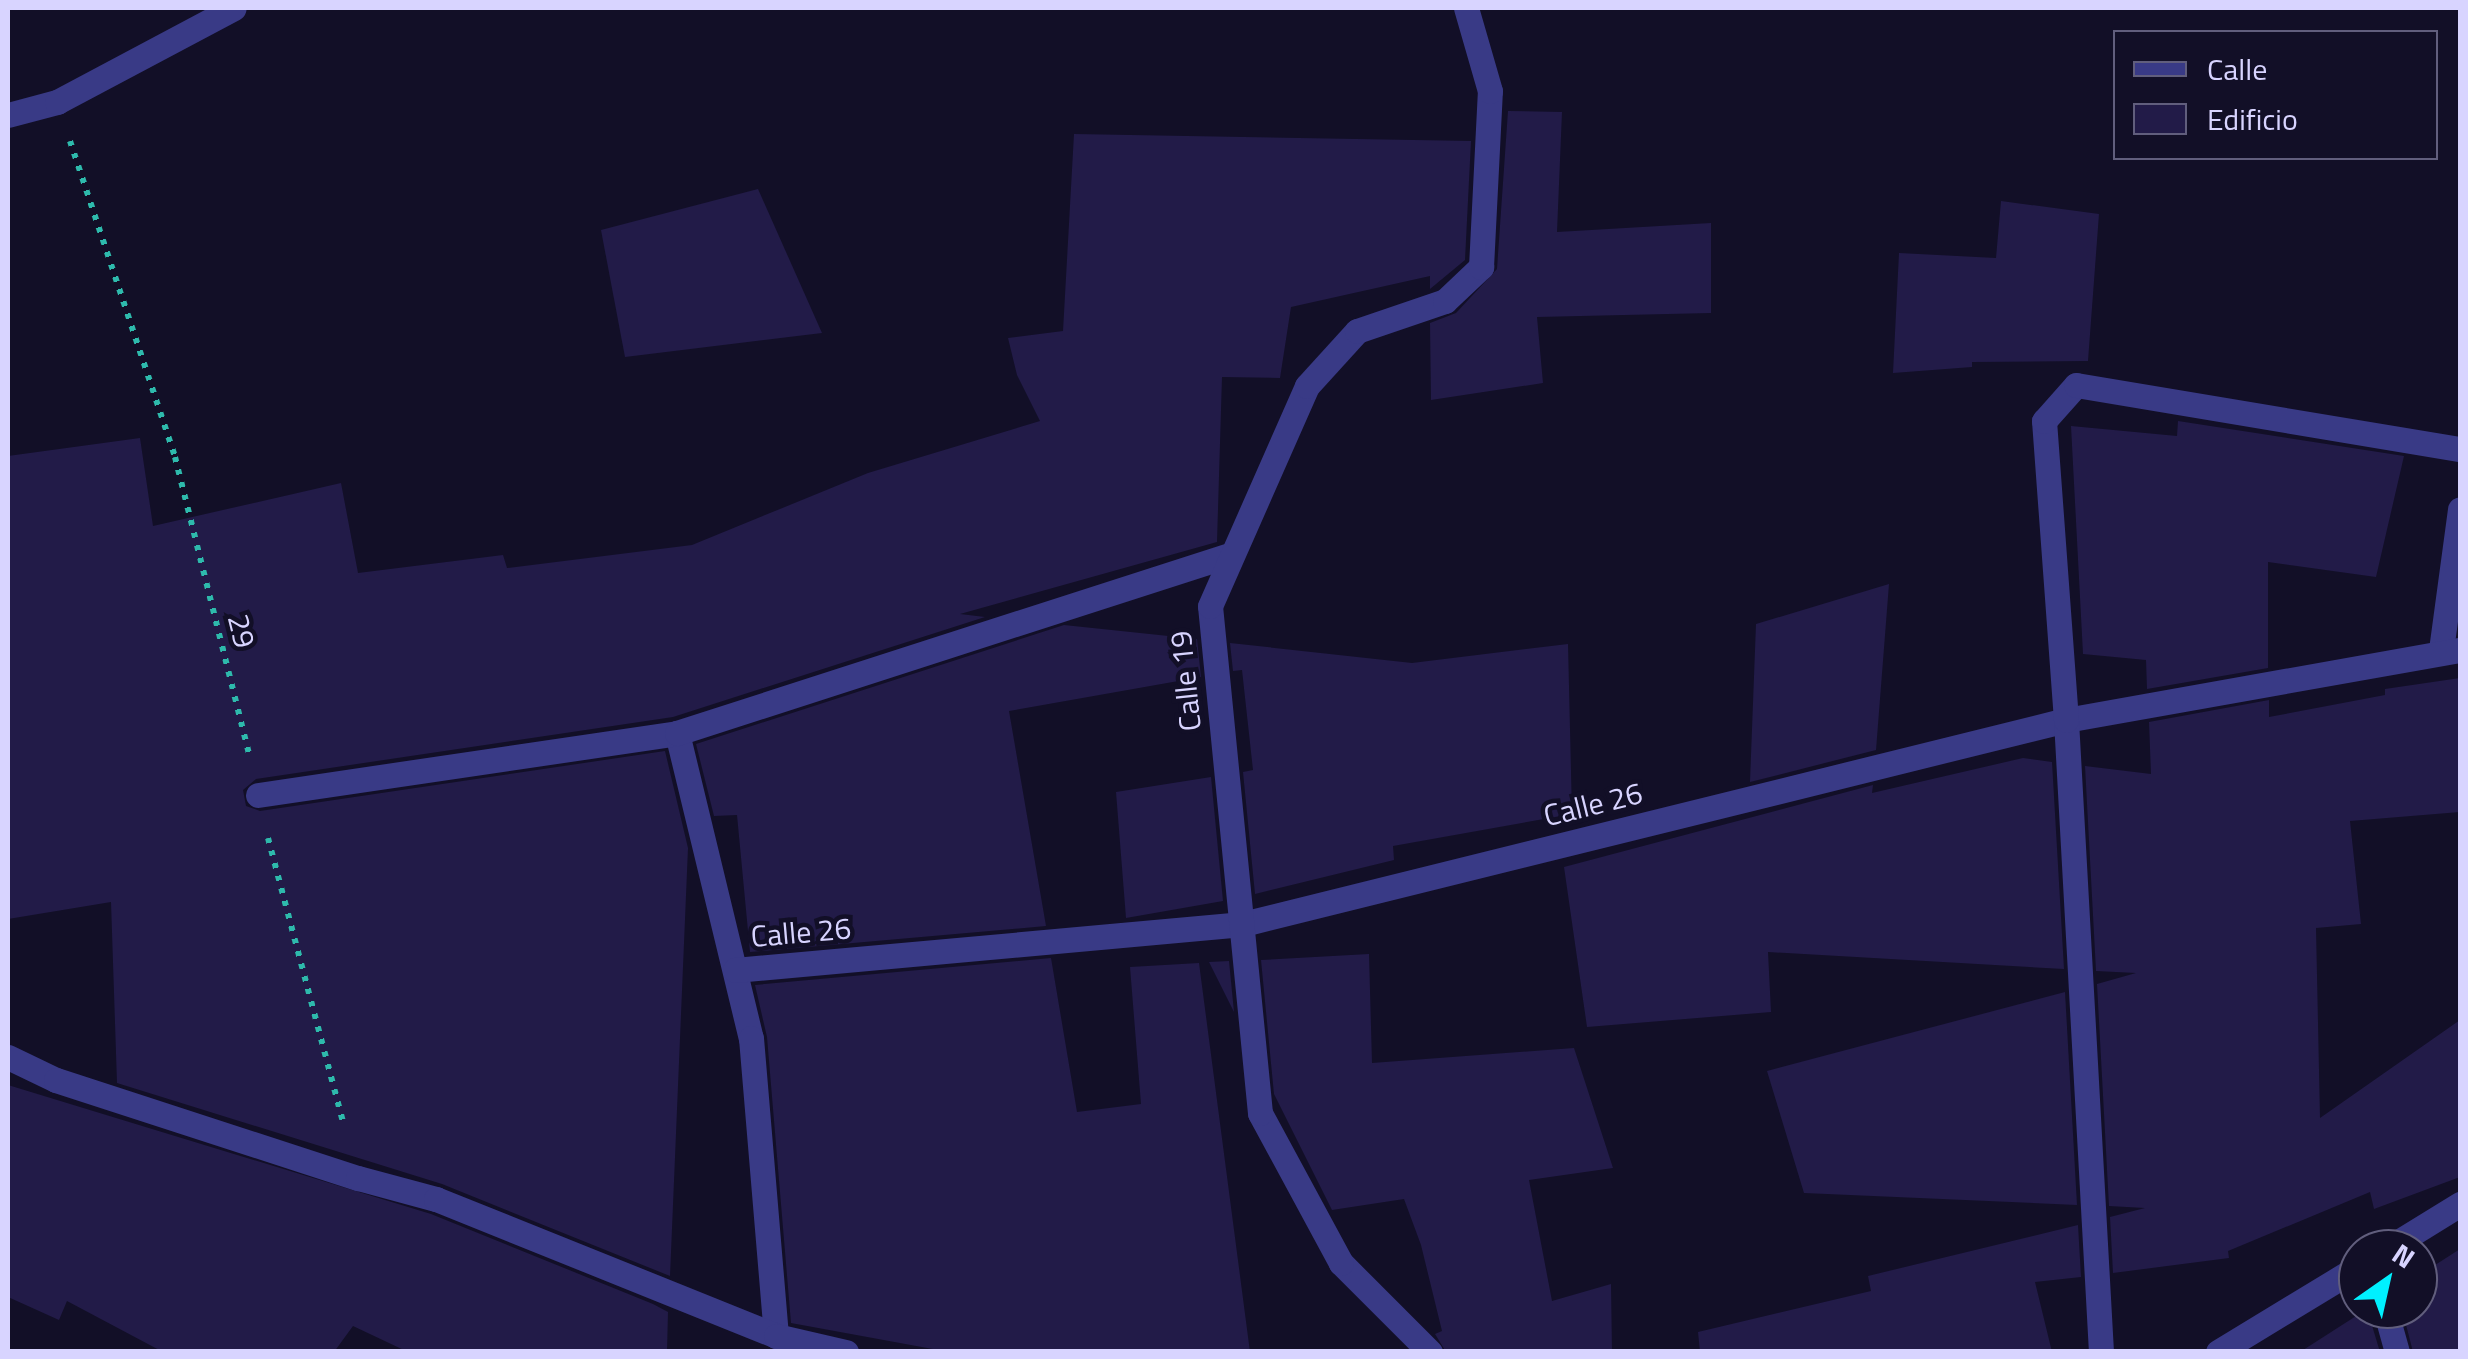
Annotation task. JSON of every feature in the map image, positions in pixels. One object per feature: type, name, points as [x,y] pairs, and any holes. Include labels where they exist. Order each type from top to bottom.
[{"type":"street","points":[[8,115],[57,102],[234,8]]},
{"type":"street","name":"Calle 19","points":[[1430,1352],[1341,1263],[1260,1114],[1210,606],[1228,555],[1307,386],[1357,331],[1444,301],[1481,267],[1490,91],[1466,8]]},
{"type":"street","points":[[2101,1352],[2066,720],[2044,421],[2076,386],[2460,449]]},
{"type":"street","points":[[2451,650],[2460,509]]},
{"type":"street","points":[[258,796],[677,733],[1228,555]]},
{"type":"street","name":"Calle 26","points":[[734,970],[1243,924],[2066,720],[2451,650]]},
{"type":"street","name":"Calle 26","points":[[677,733],[751,1038],[776,1336]]},
{"type":"street","points":[[8,1057],[56,1080],[358,1178],[436,1198],[776,1336],[846,1352]]},
{"type":"street","points":[[2419,1229],[2460,1204]]},
{"type":"street","points":[[2218,1352],[2338,1279]]},
{"type":"path","name":"29","points":[[57,102],[174,457],[290,933],[358,1178]]},
{"type":"building","points":[[1508,111],[1562,112],[1557,232],[1711,223],[1711,313],[1537,317],[1543,383],[1431,400],[1430,323],[1456,313],[1497,269]]},
{"type":"building","points":[[1074,134],[1471,141],[1465,260],[1430,289],[1430,276],[1291,307],[1280,378],[1222,377],[1217,542],[960,614],[985,617],[673,717],[256,779],[243,790],[246,806],[260,811],[665,751],[688,848],[670,1276],[442,1184],[117,1083],[111,902],[8,919],[8,456],[140,438],[153,526],[341,483],[358,573],[503,555],[507,568],[692,545],[868,473],[1040,421],[1017,375],[1008,338],[1063,331]]},
{"type":"building","points":[[758,189],[822,333],[625,357],[601,230]]},
{"type":"building","points":[[2001,201],[2099,214],[2088,361],[1972,362],[1972,367],[1893,373],[1899,253],[1996,258]]},
{"type":"building","points":[[2178,421],[2404,456],[2376,577],[2268,562],[2268,668],[2147,689],[2146,660],[2083,654],[2071,426],[2177,436]]},
{"type":"building","points":[[1889,584],[1876,750],[1750,782],[1756,624]]},
{"type":"building","points":[[1064,625],[1197,639],[1201,677],[1009,711],[1046,926],[750,952],[737,815],[714,816],[696,744]]},
{"type":"building","points":[[1230,643],[1412,663],[1568,644],[1572,814],[1393,846],[1394,860],[1255,894],[1243,772],[1253,770],[1242,670],[1233,671]]},
{"type":"building","points":[[2460,678],[2460,812],[2350,821],[2361,924],[2316,928],[2320,1118],[2460,1020],[2460,1177],[2374,1209],[2370,1192],[2228,1251],[2229,1258],[2113,1273],[2110,1217],[2145,1208],[2109,1206],[2097,984],[2136,973],[2096,971],[2085,766],[2151,774],[2149,722],[2269,700],[2269,717],[2385,695],[2385,689]]},
{"type":"building","points":[[2023,758],[2052,762],[2064,969],[1768,952],[1771,1012],[1587,1027],[1564,867],[1873,785],[1872,793]]},
{"type":"building","points":[[1211,777],[1223,901],[1126,918],[1116,792]]},
{"type":"building","points":[[1369,954],[1372,1063],[1574,1048],[1613,1168],[1529,1180],[1552,1301],[1611,1284],[1612,1352],[1446,1352],[1435,1334],[1442,1331],[1421,1245],[1404,1199],[1332,1210],[1274,1094],[1261,960]]},
{"type":"building","points":[[1051,958],[1077,1112],[1141,1104],[1130,967],[1199,963],[1250,1352],[949,1352],[791,1323],[767,1037],[755,985]]},
{"type":"building","points":[[1229,961],[1234,1012],[1209,962]]},
{"type":"building","points":[[2065,992],[2077,1205],[1804,1193],[1767,1071]]},
{"type":"building","points":[[8,1085],[431,1214],[668,1312],[667,1352],[408,1352],[353,1326],[334,1352],[163,1352],[67,1301],[59,1320],[8,1297]]},
{"type":"building","points":[[2078,1225],[2081,1277],[2035,1282],[2052,1352],[1700,1352],[1698,1332],[1871,1291],[1868,1276]]},
{"type":"building","points":[[2460,1249],[2460,1352],[2413,1352],[2407,1329],[2438,1329],[2438,1263]]},
{"type":"building","points":[[2338,1328],[2373,1329],[2380,1352],[2300,1352]]}]
